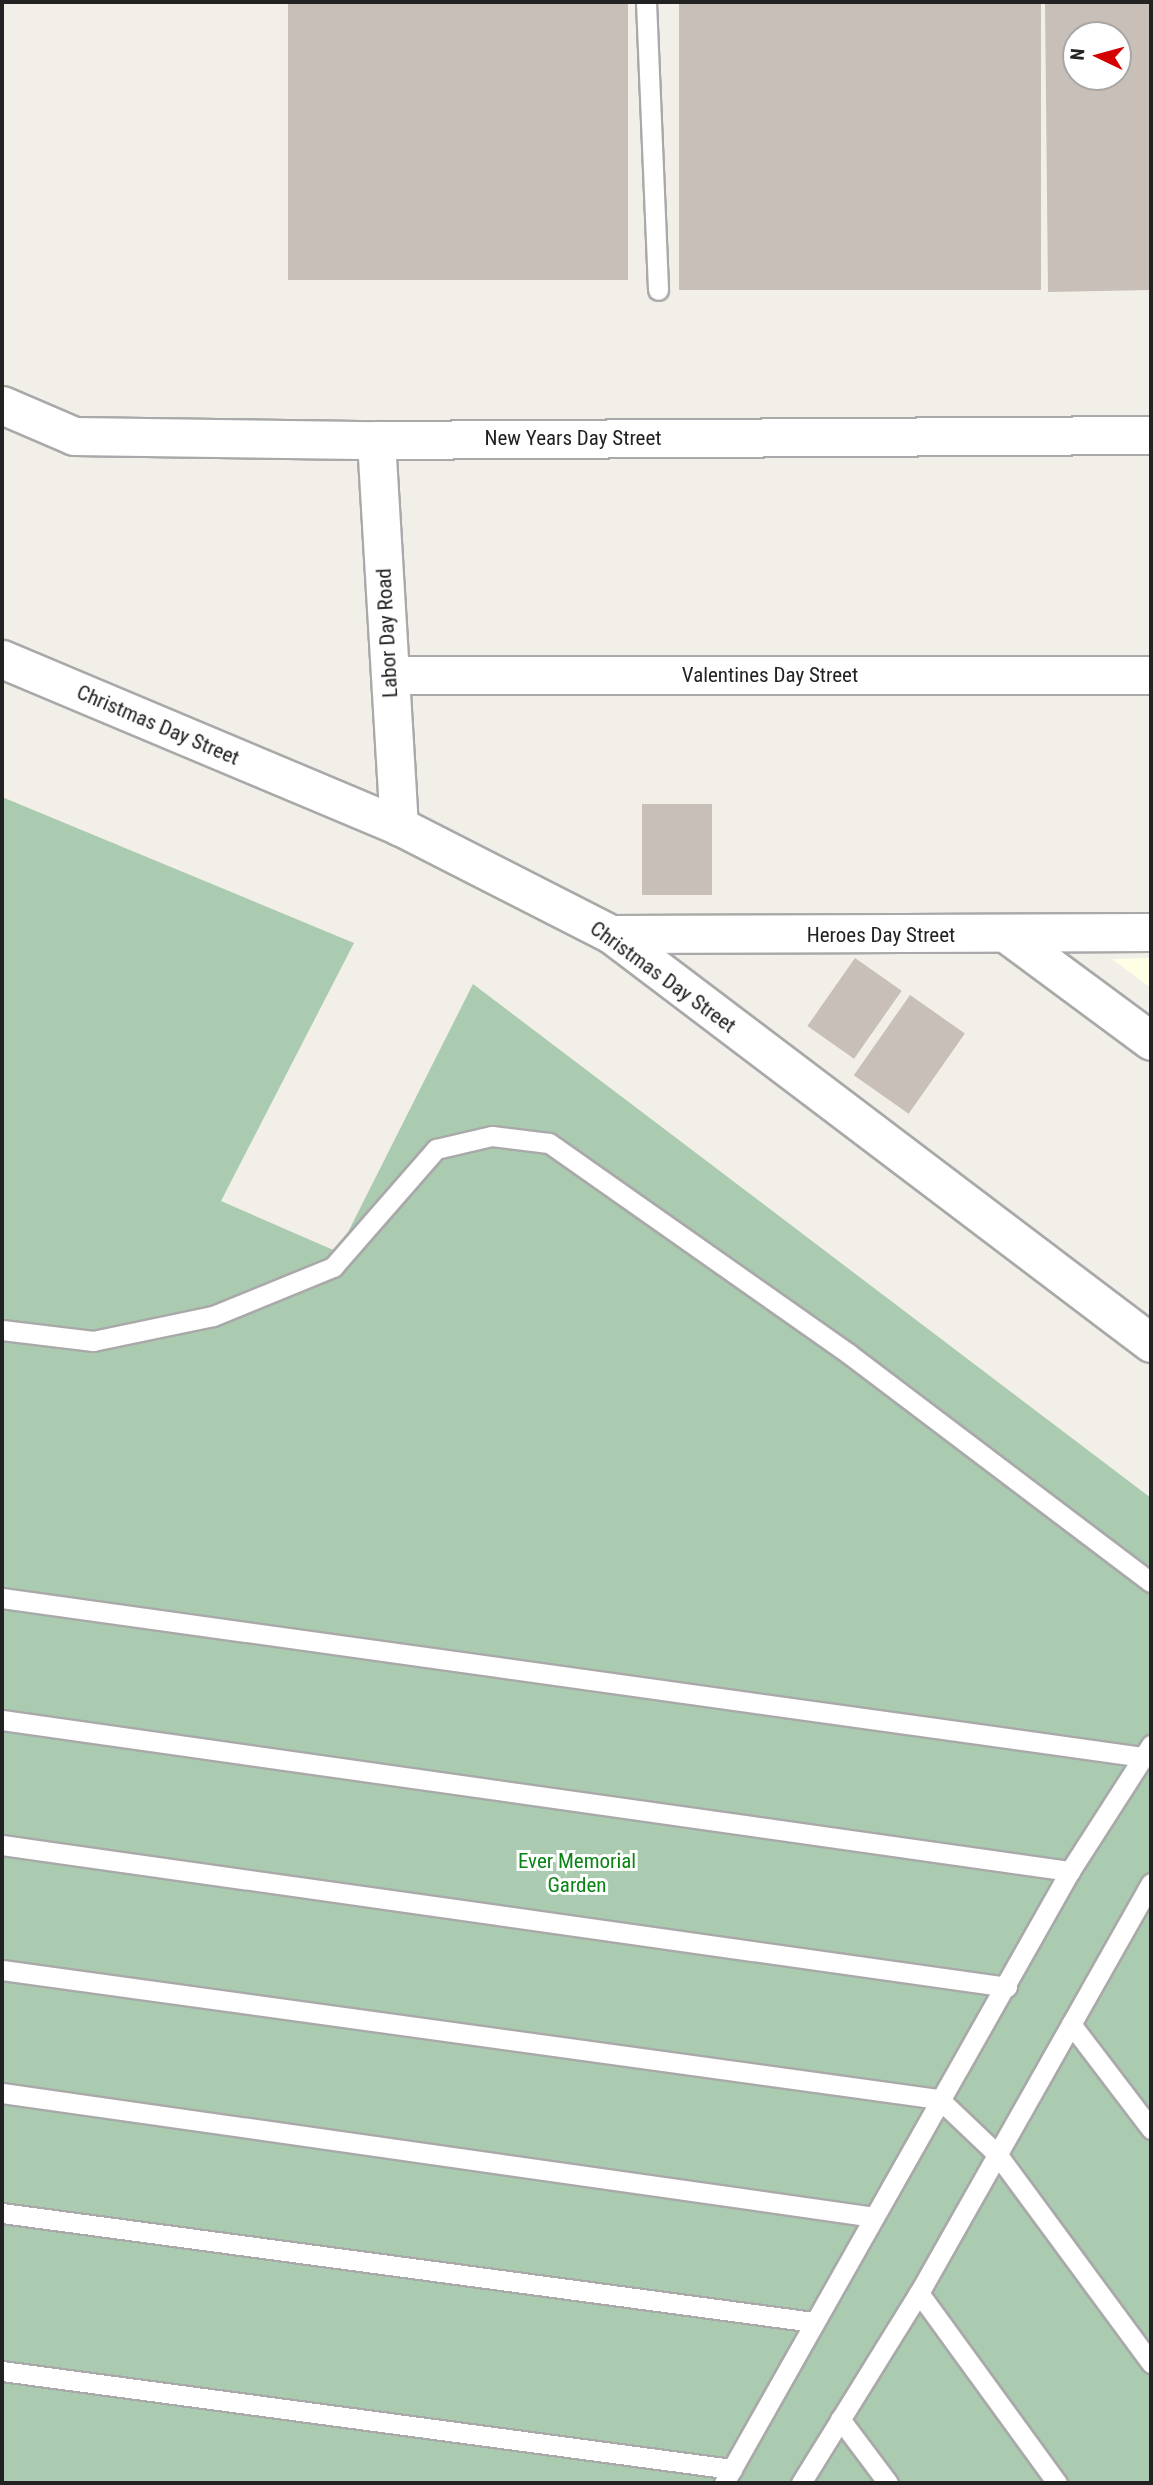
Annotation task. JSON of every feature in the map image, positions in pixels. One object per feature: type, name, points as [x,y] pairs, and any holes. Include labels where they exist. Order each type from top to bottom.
[{"type":"street","name":"New Years Day Street","points":[[2,405],[74,436],[376,440],[1151,435]]},
{"type":"street","name":"Labor Day Road","points":[[376,440],[399,826]]},
{"type":"street","name":"Christmas Day Street","points":[[2,659],[399,826],[611,934],[1151,1343]]},
{"type":"street","name":"Valentines Day Street","points":[[390,675],[1151,675]]},
{"type":"street","name":"Heroes Day Street","points":[[611,934],[1008,935],[1151,932]]},
{"type":"street","points":[[1008,935],[1151,1041]]},
{"type":"lane","points":[[646,2],[658,290]]},
{"type":"lane","points":[[2,1330],[93,1341],[213,1316],[334,1267],[436,1149],[492,1136],[549,1143],[849,1354],[1151,1582]]},
{"type":"lane","points":[[2,1598],[1148,1751],[1070,1871],[1007,1987],[939,2099],[729,2476],[2,2371]]},
{"type":"lane","points":[[2,1720],[1070,1871]]},
{"type":"lane","points":[[2,1845],[1007,1987]]},
{"type":"lane","points":[[801,2483],[919,2293],[1151,1884]]},
{"type":"lane","points":[[2,1970],[939,2099],[997,2154],[1151,2362]]},
{"type":"lane","points":[[1071,2024],[1151,2129]]},
{"type":"lane","points":[[2,2093],[874,2217]]},
{"type":"lane","points":[[2,2213],[814,2322]]},
{"type":"lane","points":[[919,2293],[1057,2483]]},
{"type":"lane","points":[[840,2419],[888,2483]]},
{"type":"shaded area","points":[[1151,958],[1151,988],[1112,959]]},
{"type":"green space","name":"Ever Memorial Garden","points":[[2,797],[354,943],[221,1201],[338,1252],[473,984],[1151,1498],[1151,2483],[2,2483]]},
{"type":"building","points":[[288,2],[628,2],[628,280],[288,280]]},
{"type":"building","points":[[679,2],[1041,2],[1041,290],[679,290]]},
{"type":"building","points":[[1045,2],[1151,2],[1151,290],[1048,292]]},
{"type":"building","points":[[642,804],[712,804],[712,895],[642,895]]},
{"type":"building","points":[[855,958],[902,991],[854,1059],[807,1026]]},
{"type":"building","points":[[910,995],[965,1033],[909,1114],[854,1075]]}]
